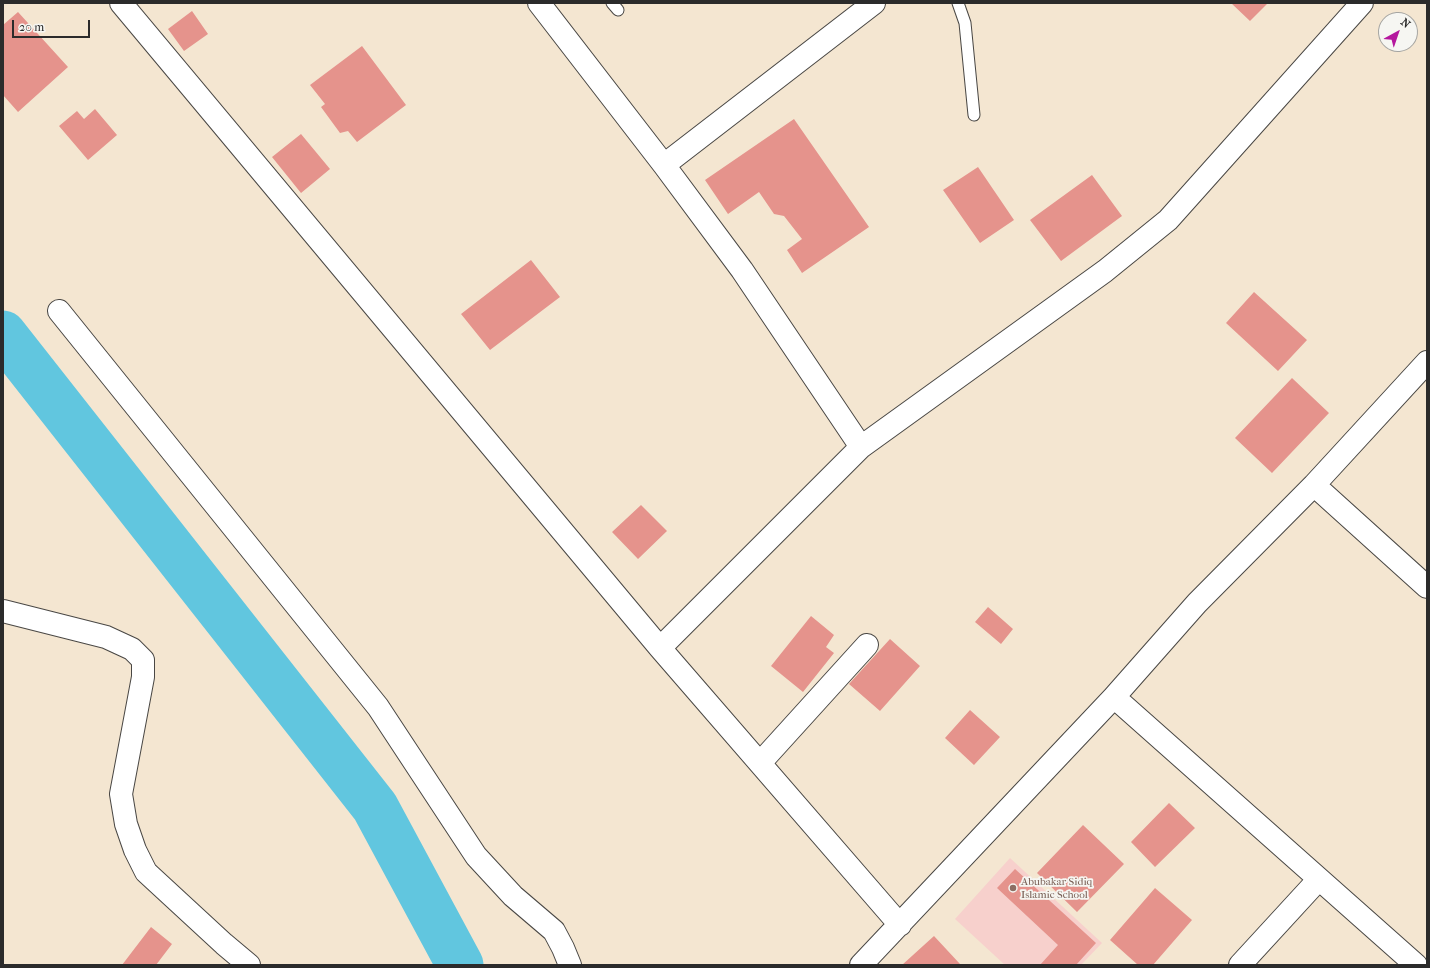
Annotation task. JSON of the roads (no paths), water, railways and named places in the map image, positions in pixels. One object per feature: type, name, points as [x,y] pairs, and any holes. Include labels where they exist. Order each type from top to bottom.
[{"type":"street","points":[[121,3],[660,648],[900,924]]},
{"type":"street","points":[[539,3],[664,165],[742,270],[861,447]]},
{"type":"street","points":[[664,165],[874,3]]},
{"type":"street","points":[[660,648],[861,447],[1105,271],[1168,220],[1362,3]]},
{"type":"street","points":[[59,311],[378,707],[476,856],[513,896],[554,932],[570,965]]},
{"type":"street","points":[[861,965],[1114,697],[1197,603],[1314,485],[1427,362]]},
{"type":"street","points":[[1314,485],[1427,587]]},
{"type":"street","points":[[3,611],[106,637],[132,648],[143,660],[143,677],[121,794],[126,824],[135,850],[146,872],[249,965]]},
{"type":"street","points":[[760,763],[867,645]]},
{"type":"street","points":[[1114,697],[1416,965]]},
{"type":"street","points":[[1240,965],[1319,879]]},
{"type":"lane","points":[[958,3],[964,23],[974,115]]},
{"type":"waterway","points":[[3,334],[375,807],[460,965]]},
{"type":"place","name":"Abubakar Sidiq Islamic School","points":[[1013,888]]}]
